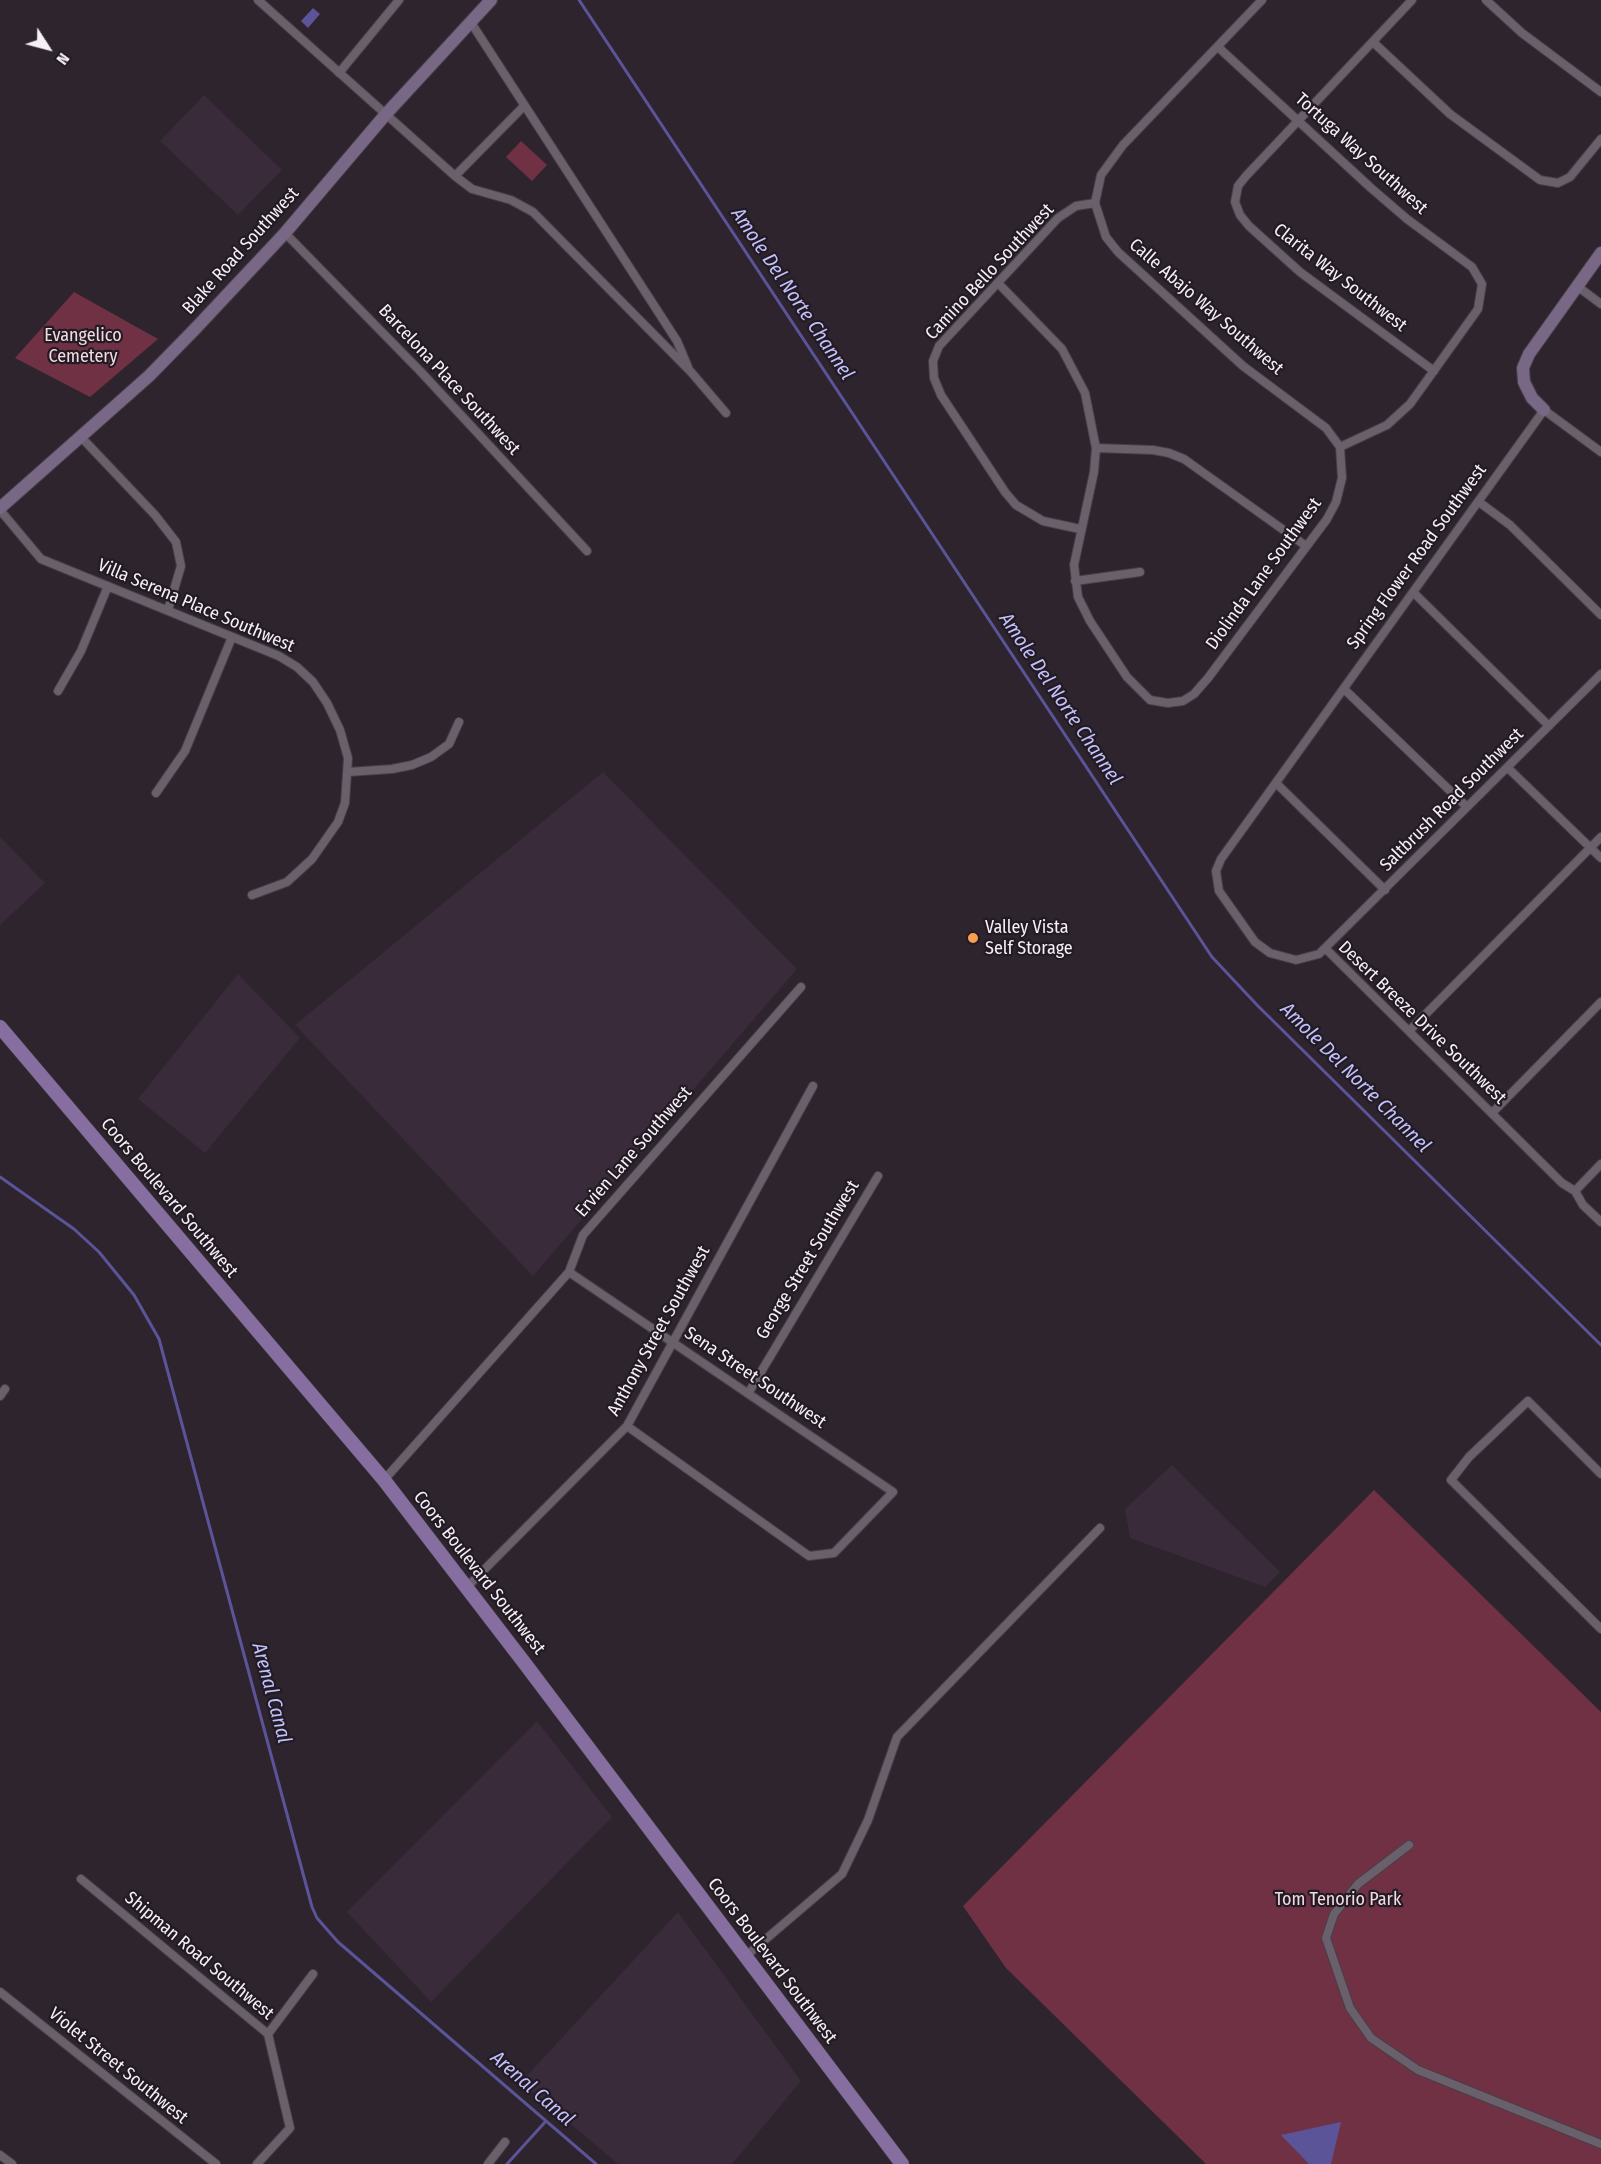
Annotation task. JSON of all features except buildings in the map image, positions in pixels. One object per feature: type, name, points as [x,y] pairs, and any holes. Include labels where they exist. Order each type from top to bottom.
[{"type":"main road","name":"Blake Road Southwest","points":[[0,509],[149,376],[285,233],[386,114],[490,0]]},
{"type":"main road","points":[[1544,410],[1532,398],[1524,382],[1523,368],[1529,354],[1601,253]]},
{"type":"main road","name":"Coors Boulevard Southwest","points":[[0,1026],[384,1480],[902,2164]]},
{"type":"street","points":[[258,0],[455,176],[472,189],[511,200],[533,212],[691,372],[726,413]]},
{"type":"street","points":[[1095,203],[1101,176],[1110,161],[1262,0]]},
{"type":"street","points":[[1298,120],[1412,0]]},
{"type":"street","points":[[1486,0],[1522,33],[1601,92]]},
{"type":"street","points":[[339,73],[396,1]]},
{"type":"street","points":[[470,21],[676,341],[691,372]]},
{"type":"street","points":[[1372,42],[1450,114],[1540,180],[1557,183],[1570,177],[1581,167],[1601,139]]},
{"type":"street","name":"Tortuga Way Southwest","points":[[1218,47],[1407,219],[1472,267],[1482,284],[1478,309],[1434,371]]},
{"type":"street","points":[[455,176],[524,106]]},
{"type":"street","name":"Clarita Way Southwest","points":[[1298,120],[1238,186],[1235,202],[1239,215],[1300,272],[1434,371]]},
{"type":"street","name":"Camino Bello Southwest","points":[[1080,529],[1043,521],[1016,505],[1005,492],[941,394],[934,378],[933,361],[939,346],[1058,218],[1076,206],[1095,203]]},
{"type":"street","name":"Calle Abajo Way Southwest","points":[[1095,203],[1106,237],[1118,252],[1243,366],[1326,428],[1340,447]]},
{"type":"street","name":"Barcelona Place Southwest","points":[[285,233],[420,372],[587,551]]},
{"type":"street","points":[[998,283],[1050,335],[1070,363],[1084,393],[1096,448],[1094,472],[1074,565],[1076,581],[1140,572]]},
{"type":"street","points":[[1577,286],[1601,304]]},
{"type":"street","points":[[1340,447],[1370,435],[1399,416],[1434,371]]},
{"type":"street","points":[[1544,410],[1601,452]]},
{"type":"street","name":"Spring Flower Road Southwest","points":[[1216,881],[1215,871],[1221,859],[1544,410]]},
{"type":"street","points":[[81,437],[155,515],[177,542],[181,566],[168,610]]},
{"type":"street","name":"Diolinda Lane Southwest","points":[[1076,581],[1078,597],[1086,614],[1128,677],[1150,700],[1168,703],[1183,701],[1194,694],[1208,678],[1336,502],[1342,478],[1340,447]]},
{"type":"street","points":[[1096,448],[1153,450],[1184,459],[1306,546]]},
{"type":"street","points":[[1479,502],[1510,525],[1601,615]]},
{"type":"street","name":"Villa Serena Place Southwest","points":[[0,509],[41,558],[279,656],[297,667],[313,682],[327,703],[340,730],[348,759],[345,803],[328,840],[312,859],[286,882],[252,895]]},
{"type":"street","points":[[58,691],[81,651],[108,586]]},
{"type":"street","points":[[1413,593],[1549,726]]},
{"type":"street","points":[[156,793],[185,751],[232,636]]},
{"type":"street","name":"Saltbrush Road Southwest","points":[[1326,949],[1601,674]]},
{"type":"street","points":[[1344,689],[1467,807]]},
{"type":"street","points":[[348,772],[402,767],[431,758],[449,744],[459,722]]},
{"type":"street","points":[[1508,768],[1601,858]]},
{"type":"street","points":[[1276,783],[1385,890]]},
{"type":"street","points":[[1408,1030],[1601,837]]},
{"type":"street","name":"Desert Breeze Drive Southwest","points":[[1216,881],[1219,891],[1255,942],[1270,953],[1296,960],[1308,958],[1326,949],[1562,1183],[1575,1191],[1582,1206],[1601,1222]]},
{"type":"street","name":"Ervien Lane Southwest","points":[[384,1480],[569,1272],[583,1235],[801,987]]},
{"type":"street","points":[[1492,1113],[1601,1002]]},
{"type":"street","name":"Anthony Street Southwest","points":[[467,1587],[627,1426],[813,1086]]},
{"type":"street","points":[[1575,1191],[1601,1164]]},
{"type":"street","name":"George Street Southwest","points":[[749,1392],[878,1176]]},
{"type":"street","name":"Sena Street Southwest","points":[[569,1272],[749,1392],[893,1492],[834,1553],[809,1556],[627,1426]]},
{"type":"street","points":[[1601,1474],[1528,1401],[1469,1457],[1451,1480],[1601,1629]]},
{"type":"street","points":[[746,1956],[842,1874],[868,1820],[897,1737],[1100,1528]]},
{"type":"street","points":[[1409,1845],[1358,1884],[1334,1914],[1326,1938],[1350,2008],[1371,2038],[1418,2070],[1601,2144]]},
{"type":"street","name":"Shipman Road Southwest","points":[[81,1879],[267,2034],[290,2128],[257,2164]]},
{"type":"street","points":[[267,2034],[313,1974]]},
{"type":"street","name":"Violet Street Southwest","points":[[0,1992],[216,2164]]},
{"type":"street","points":[[488,2164],[505,2142]]},
{"type":"street","points":[[0,2155],[12,2164]]},
{"type":"shaded area","points":[[313,8],[320,14],[308,28],[301,21]]},
{"type":"shaded area","points":[[204,95],[282,170],[238,215],[160,141]]},
{"type":"shaded area","points":[[603,772],[797,969],[533,1276],[295,1025]]},
{"type":"shaded area","points":[[0,837],[45,883],[0,925]]},
{"type":"shaded area","points":[[238,974],[300,1038],[205,1153],[138,1099]]},
{"type":"shaded area","points":[[1172,1465],[1280,1572],[1265,1587],[1130,1538],[1125,1509]]},
{"type":"shaded area","points":[[537,1721],[612,1817],[431,2002],[347,1912]]},
{"type":"shaded area","points":[[678,1912],[801,2081],[732,2164],[618,2164],[521,2082]]},
{"type":"shaded area","points":[[1341,2122],[1331,2164],[1309,2164],[1281,2135]]},
{"type":"green space","points":[[521,141],[547,165],[532,181],[506,157]]},
{"type":"green space","name":"Evangelico Cemetery","points":[[74,292],[158,339],[90,397],[15,358]]},
{"type":"green space","name":"Tom Tenorio Park","points":[[1374,1490],[1601,1712],[1601,2164],[1206,2164],[1006,1968],[963,1906]]},
{"type":"waterway","name":"Amole Del Norte Channel","points":[[579,0],[1212,957],[1258,1006],[1601,1345]]},
{"type":"waterway","name":"Arenal Canal","points":[[0,1177],[74,1229],[99,1252],[134,1295],[159,1339],[312,1907],[317,1918],[338,1942],[596,2164]]},
{"type":"waterway","points":[[507,2164],[546,2121]]},
{"type":"place","name":"Valley Vista Self Storage","points":[[973,938]]}]
